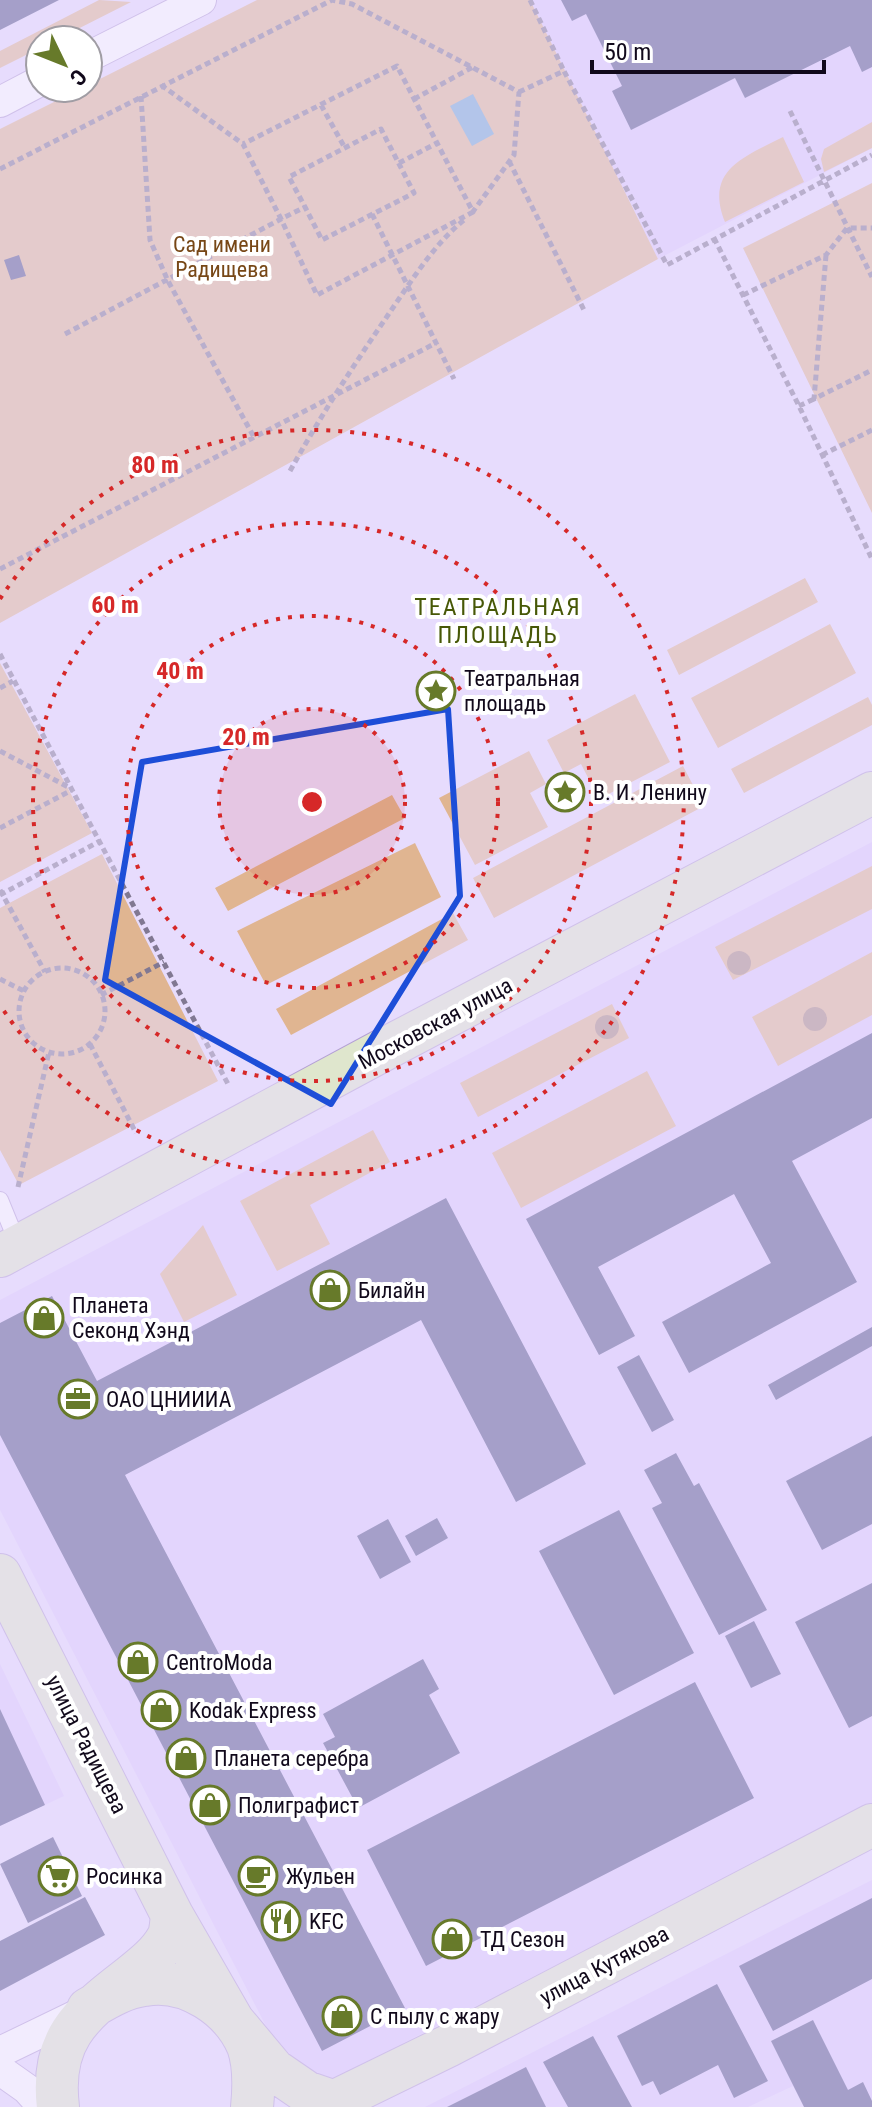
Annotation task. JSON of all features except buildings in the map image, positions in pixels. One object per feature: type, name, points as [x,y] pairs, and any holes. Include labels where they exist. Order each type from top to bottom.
[{"type":"street","points":[[104,49],[201,0]]},
{"type":"street","points":[[0,102],[24,89]]},
{"type":"street","name":"Московская улица","points":[[9,1250],[872,793]]},
{"type":"street","name":"улица Радищева","points":[[0,1575],[10,1618],[233,2021]]},
{"type":"street","name":"улица Кутякова","points":[[329,2104],[448,2046],[872,1825]]},
{"type":"street","points":[[58,2107],[55,2080],[60,2054],[71,2030],[88,2009],[147,1963],[169,1937],[172,1915]]},
{"type":"street","points":[[0,2052],[116,1992],[147,1984],[180,1986],[209,1999],[233,2021],[274,2070],[329,2104]]},
{"type":"street","points":[[233,2021],[248,2047],[255,2076],[252,2107]]},
{"type":"street","points":[[0,2070],[27,2089],[43,2107]]},
{"type":"lane","points":[[8,1198],[9,1250]]},
{"type":"path","points":[[0,169],[332,0],[352,4],[519,92]]},
{"type":"path","points":[[530,0],[564,71],[667,265],[872,155]]},
{"type":"path","points":[[243,144],[397,66],[473,212]]},
{"type":"path","points":[[414,99],[473,67]]},
{"type":"path","points":[[519,92],[564,71]]},
{"type":"path","points":[[161,85],[243,144],[317,295],[473,212]]},
{"type":"path","points":[[290,471],[331,399],[407,286],[454,228],[473,212],[514,155],[519,92]]},
{"type":"path","points":[[141,96],[150,240],[168,281],[255,439]]},
{"type":"path","points":[[321,105],[345,148]]},
{"type":"path","points":[[790,111],[872,277]]},
{"type":"path","points":[[381,129],[399,163],[414,193],[322,240],[289,177],[381,129]]},
{"type":"path","points":[[399,163],[437,143]]},
{"type":"path","points":[[509,161],[584,310]]},
{"type":"path","points":[[65,334],[305,207]]},
{"type":"path","points":[[372,214],[454,379]]},
{"type":"path","points":[[743,295],[826,255],[847,228]]},
{"type":"path","points":[[847,228],[872,228]]},
{"type":"path","points":[[714,238],[872,559]]},
{"type":"path","points":[[814,399],[826,255]]},
{"type":"path","points":[[0,569],[436,343]]},
{"type":"path","points":[[799,406],[872,370]]},
{"type":"path","points":[[822,455],[872,430]]},
{"type":"path","points":[[0,654],[228,1084]]},
{"type":"path","points":[[0,688],[13,681]]},
{"type":"path","points":[[0,751],[73,790]]},
{"type":"path","points":[[0,828],[73,790]]},
{"type":"path","points":[[45,972],[1,893],[100,841]]},
{"type":"path","points":[[101,995],[164,962]]},
{"type":"path","points":[[59,968],[73,969],[95,983],[101,995],[105,1008],[103,1021],[90,1044],[78,1051],[63,1054],[49,1052],[36,1045],[26,1034],[20,1020],[19,1005],[24,991],[32,980],[45,972],[59,968]]},
{"type":"path","points":[[0,979],[24,991]]},
{"type":"path","points":[[90,1044],[136,1133]]},
{"type":"path","points":[[8,1198],[49,1052]]},
{"type":"highlighted area","points":[[448,709],[460,896],[331,1104],[105,980],[142,762]]},
{"type":"shaded area","points":[[530,0],[872,0],[872,148],[658,259]]},
{"type":"shaded area","points":[[872,842],[872,1804],[327,2082],[285,2063],[0,1510],[0,1300]]},
{"type":"shaded area","points":[[0,1664],[64,1796],[0,1826]]},
{"type":"shaded area","points":[[872,1880],[872,2107],[804,2107],[793,2086],[748,2107],[425,2107]]},
{"type":"green space","points":[[99,0],[131,2],[88,24],[52,24]]},
{"type":"green space","name":"Сад имени Радищева","points":[[257,0],[530,0],[658,259],[0,623],[0,129],[50,104],[104,104],[104,77]]},
{"type":"green space","points":[[24,39],[24,56],[0,68],[0,51]]},
{"type":"green space","points":[[872,122],[872,148],[824,172],[821,159],[824,149]]},
{"type":"green space","points":[[783,137],[804,182],[725,222],[720,204],[724,178],[742,159]]},
{"type":"green space","points":[[872,183],[872,513],[743,248]]},
{"type":"green space","points":[[805,578],[818,602],[679,675],[667,650]]},
{"type":"green space","points":[[830,624],[856,673],[718,748],[691,698]]},
{"type":"green space","points":[[0,663],[92,833],[0,882]]},
{"type":"green space","points":[[635,694],[670,762],[599,799],[581,764],[564,773],[547,740]]},
{"type":"green space","points":[[868,697],[872,705],[872,725],[744,793],[731,769]]},
{"type":"green space","points":[[529,751],[546,784],[530,793],[548,827],[475,865],[439,798]]},
{"type":"green space","points":[[683,766],[704,806],[494,918],[473,878]]},
{"type":"green space","points":[[392,795],[405,818],[228,911],[215,888]]},
{"type":"green space","points":[[415,843],[441,897],[266,985],[237,931]]},
{"type":"green space","points":[[102,854],[218,1081],[19,1185],[0,1150],[0,908]]},
{"type":"green space","points":[[872,866],[872,909],[733,980],[715,947]]},
{"type":"green space","points":[[453,913],[468,940],[291,1035],[276,1009]]},
{"type":"green space","points":[[872,952],[872,1015],[778,1066],[752,1017]]},
{"type":"green space","points":[[612,1004],[629,1038],[478,1117],[460,1083]]},
{"type":"green space","points":[[647,1071],[676,1126],[521,1208],[492,1153]]},
{"type":"green space","points":[[373,1130],[390,1162],[310,1205],[330,1244],[277,1271],[240,1201]]},
{"type":"green space","points":[[203,1225],[237,1295],[184,1322],[160,1274]]},
{"type":"water","points":[[473,94],[494,134],[472,146],[450,106]]},
{"type":"place","name":"Театральная площадь","points":[[436,691]]},
{"type":"place","name":"В. И. Ленину","points":[[565,792]]},
{"type":"place","name":"Билайн","points":[[330,1290]]},
{"type":"place","name":"Планета Секонд Хэнд","points":[[44,1318]]},
{"type":"place","name":"ОАО ЦНИИИА","points":[[78,1399]]},
{"type":"place","name":"CentroModa","points":[[138,1662]]},
{"type":"place","name":"Kodak Express","points":[[161,1710]]},
{"type":"place","name":"Планета серебра","points":[[186,1758]]},
{"type":"place","name":"Полиграфист","points":[[210,1805]]},
{"type":"place","name":"Росинка","points":[[58,1876]]},
{"type":"place","name":"Жульен","points":[[258,1876]]},
{"type":"place","name":"KFC","points":[[281,1921]]},
{"type":"place","name":"ТД Сезон","points":[[452,1939]]},
{"type":"place","name":"С пылу с жару","points":[[342,2016]]},
{"type":"district","name":"ТЕАТРАЛЬНАЯ ПЛОЩАДЬ","points":[[498,621]]}]
